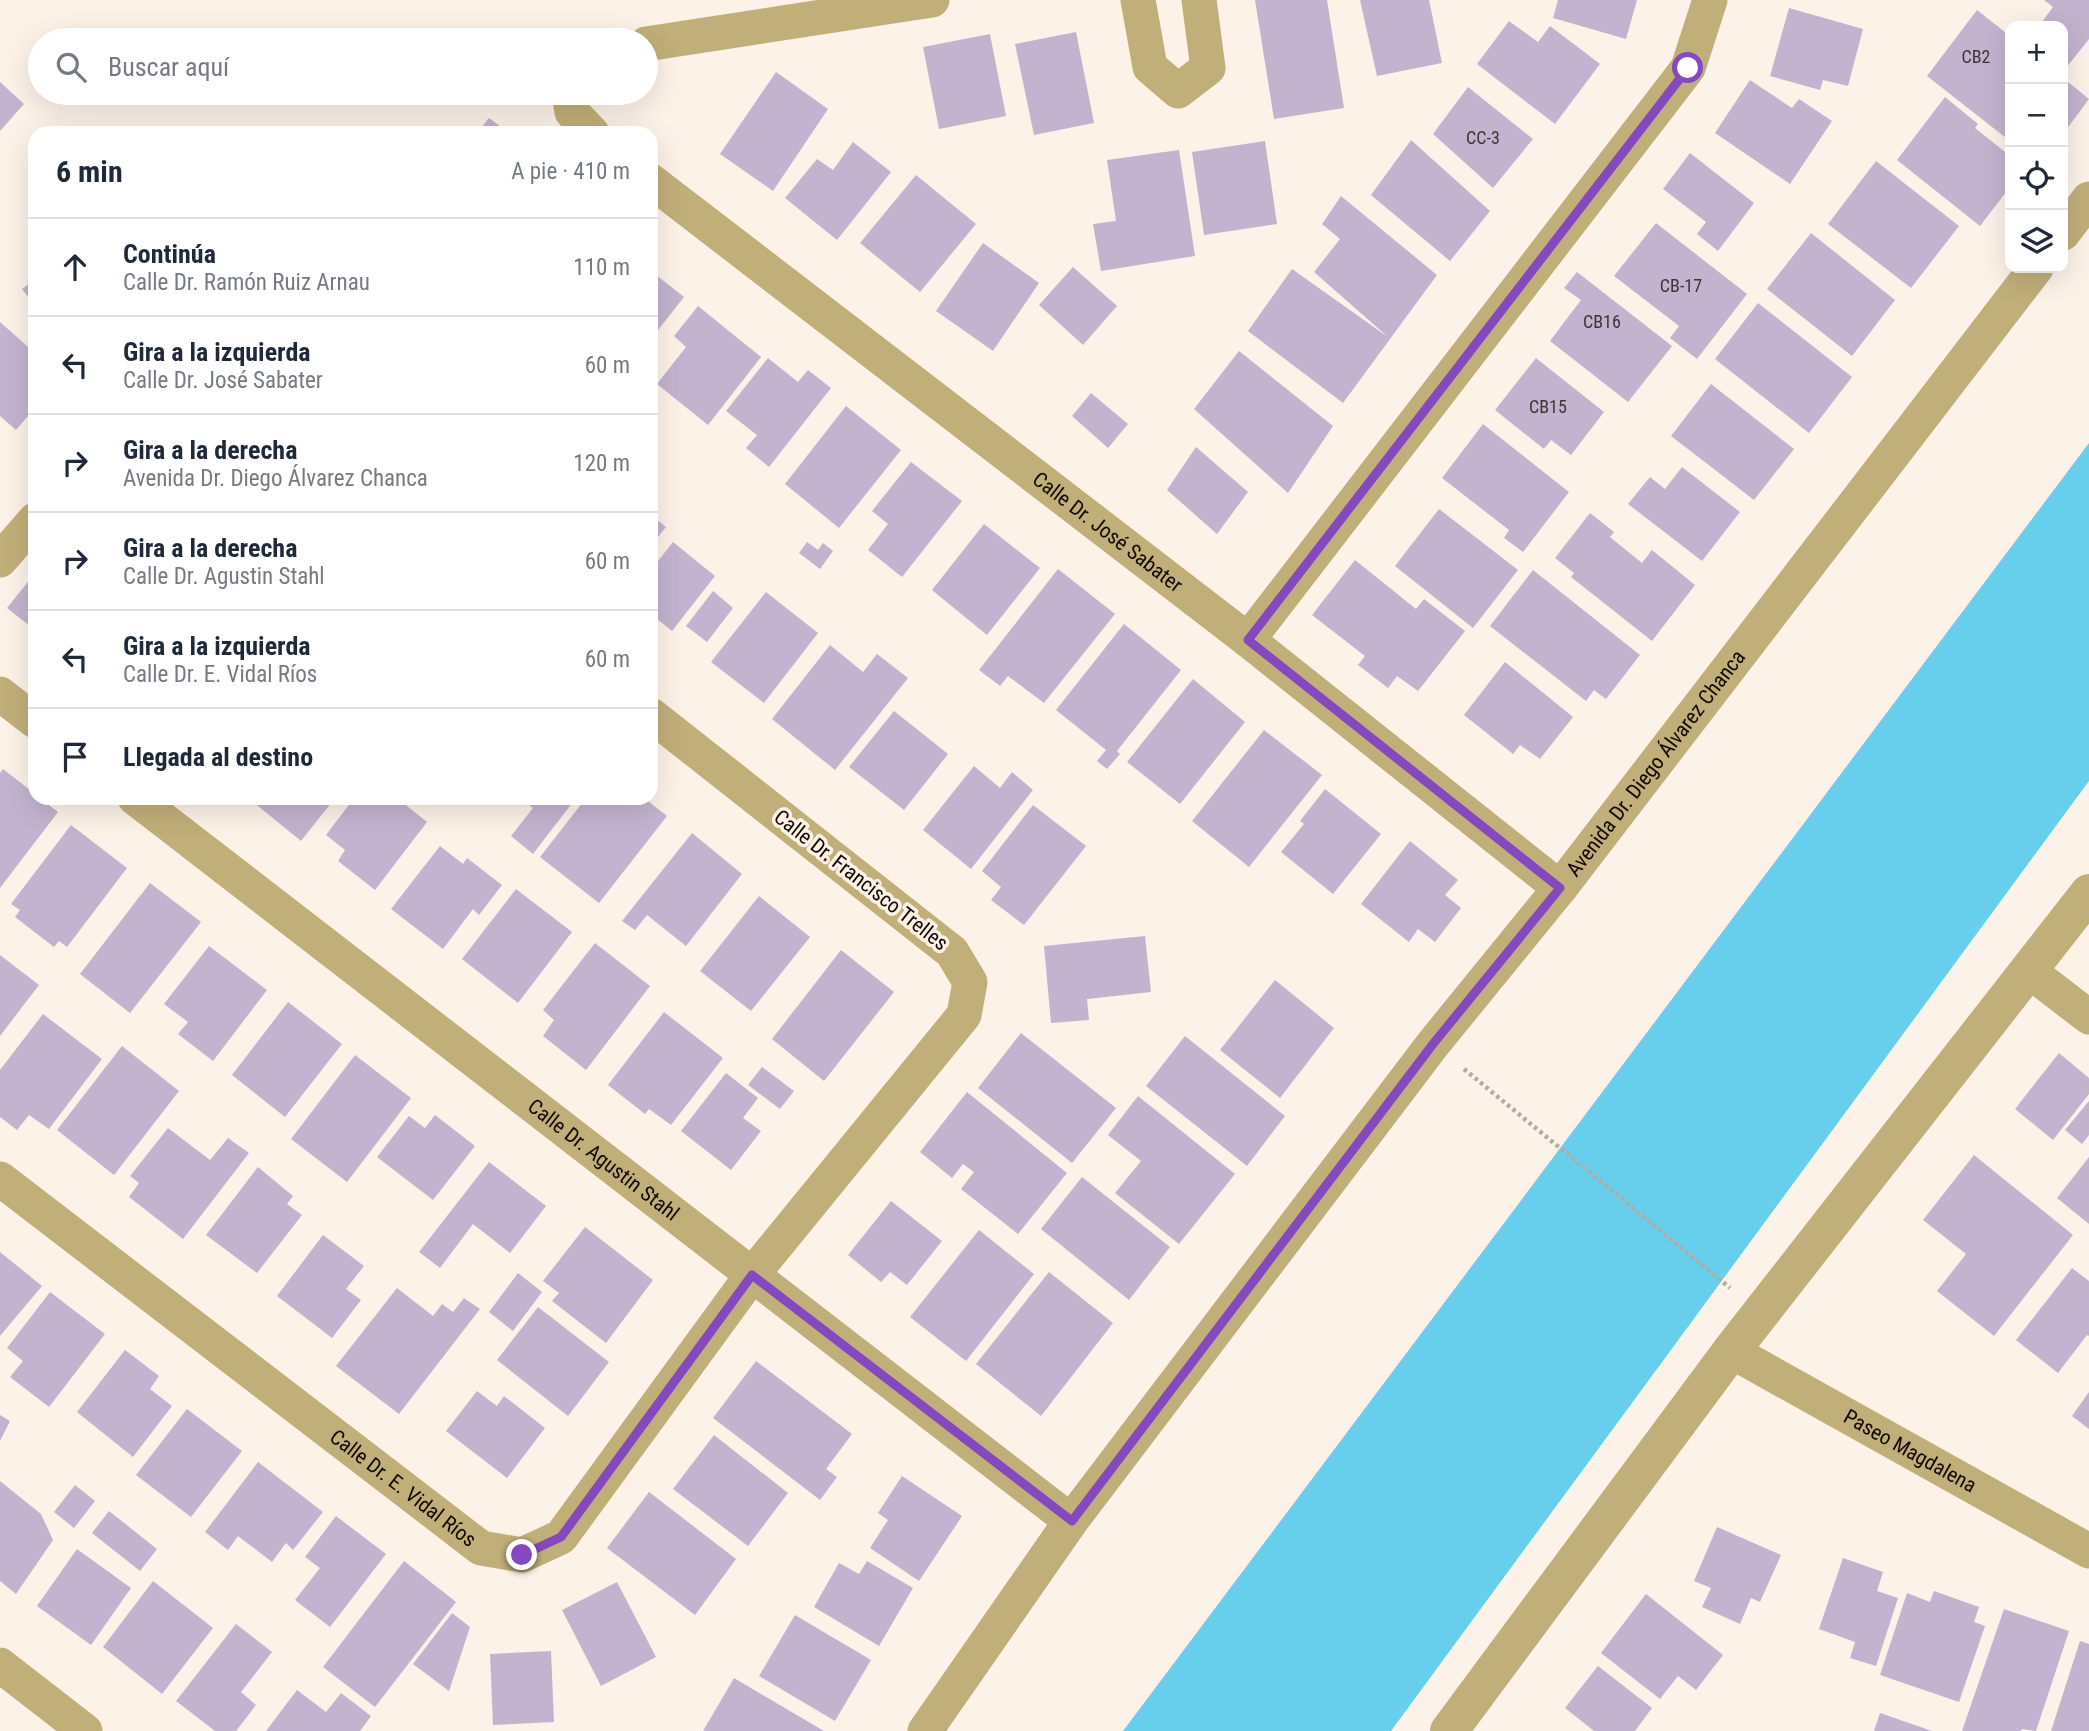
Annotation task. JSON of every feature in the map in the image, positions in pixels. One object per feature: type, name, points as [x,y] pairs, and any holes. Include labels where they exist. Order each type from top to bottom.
[{"type":"street","points":[[658,42],[932,0]]},
{"type":"street","points":[[1139,0],[1150,68],[1178,91],[1208,68],[1199,0]]},
{"type":"street","points":[[1248,640],[1688,68],[1710,0]]},
{"type":"street","points":[[571,105],[572,112],[585,126]]},
{"type":"street","name":"Calle Dr. José Sabater","points":[[658,186],[1248,640],[1560,888]]},
{"type":"street","points":[[2068,226],[2089,199]]},
{"type":"street","name":"Avenida Dr. Diego Álvarez Chanca","points":[[925,1731],[1072,1521],[1433,1044],[1560,888],[2032,273]]},
{"type":"street","points":[[0,560],[28,528]]},
{"type":"street","points":[[0,694],[28,716]]},
{"type":"street","name":"Calle Dr. Francisco Trelles","points":[[658,721],[952,952],[970,982],[964,1015],[752,1275]]},
{"type":"street","name":"Calle Dr. Agustin Stahl","points":[[144,805],[1072,1521]]},
{"type":"street","points":[[1449,1731],[1731,1351],[2089,893]]},
{"type":"street","points":[[2028,970],[2089,1017]]},
{"type":"street","name":"Calle Dr. E. Vidal Ríos","points":[[0,1179],[481,1548],[522,1555],[561,1537],[752,1275]]},
{"type":"street","name":"Paseo Magdalena","points":[[1731,1351],[2089,1551]]},
{"type":"street","points":[[0,1665],[85,1731]]},
{"type":"path","points":[[1500,1099],[1732,1289]]},
{"type":"water","points":[[2089,443],[2089,781],[1391,1731],[1123,1731]]},
{"type":"building","points":[[1255,0],[1327,0],[1344,108],[1274,119]]},
{"type":"building","points":[[1360,0],[1429,0],[1442,63],[1377,76]]},
{"type":"building","points":[[1558,0],[1637,0],[1626,39],[1553,18]]},
{"type":"building","points":[[2044,0],[2089,0],[2089,39],[2068,65],[2068,21],[2043,21],[2053,7]]},
{"type":"building","points":[[1789,8],[1863,29],[1848,86],[1823,80],[1820,90],[1770,76]]},
{"type":"building","points":[[1977,10],[2005,32],[2005,137],[1927,76]]},
{"type":"building","points":[[1509,21],[1538,42],[1550,26],[1600,64],[1555,124],[1477,64]]},
{"type":"building","points":[[1076,32],[1094,123],[1034,135],[1015,44]]},
{"type":"building","points":[[990,34],[1006,116],[939,129],[923,47]]},
{"type":"building","points":[[776,72],[828,109],[773,191],[720,154]]},
{"type":"building","points":[[1750,80],[1792,108],[1799,99],[1832,121],[1790,184],[1715,133]]},
{"type":"building","points":[[0,82],[24,104],[0,131]]},
{"type":"building","points":[[2068,82],[2089,99],[2068,127]]},
{"type":"building","points":[[1468,87],[1533,139],[1493,188],[1433,134]]},
{"type":"building","points":[[1945,97],[1978,124],[1975,128],[2005,152],[2005,194],[1980,226],[1897,160]]},
{"type":"building","points":[[489,118],[500,126],[483,126]]},
{"type":"building","points":[[1411,140],[1490,211],[1450,261],[1371,195]]},
{"type":"building","points":[[1265,141],[1277,224],[1204,235],[1192,152]]},
{"type":"building","points":[[853,142],[891,172],[837,240],[785,198],[817,159],[833,170]]},
{"type":"building","points":[[1179,150],[1195,256],[1101,271],[1093,224],[1116,221],[1107,160]]},
{"type":"building","points":[[1690,153],[1754,203],[1718,251],[1697,234],[1706,222],[1663,189]]},
{"type":"building","points":[[1876,161],[1959,226],[1911,288],[1828,224]]},
{"type":"building","points":[[916,175],[976,224],[920,292],[860,243]]},
{"type":"building","points":[[1341,196],[1437,275],[1343,403],[1248,331],[1292,269],[1388,337],[1314,272],[1340,239],[1322,224]]},
{"type":"building","points":[[1656,223],[1747,294],[1697,359],[1670,338],[1679,326],[1614,276]]},
{"type":"building","points":[[1811,233],[1895,300],[1852,356],[1767,289]]},
{"type":"building","points":[[983,243],[1039,283],[993,351],[936,311]]},
{"type":"building","points":[[1073,267],[1117,306],[1083,345],[1039,305]]},
{"type":"building","points":[[1577,272],[1672,346],[1628,402],[1550,341],[1581,300],[1564,288]]},
{"type":"building","points":[[658,277],[684,297],[658,330]]},
{"type":"building","points":[[28,284],[28,297],[22,289]]},
{"type":"building","points":[[1758,303],[1852,377],[1809,433],[1715,359]]},
{"type":"building","points":[[698,306],[761,357],[708,425],[658,385],[686,347],[674,336]]},
{"type":"building","points":[[0,322],[28,347],[28,416],[16,430],[0,416]]},
{"type":"building","points":[[1239,351],[1333,426],[1288,493],[1194,409]]},
{"type":"building","points":[[768,358],[798,382],[808,370],[831,388],[769,467],[746,448],[757,435],[726,411]]},
{"type":"building","points":[[1536,358],[1604,412],[1571,455],[1551,440],[1544,449],[1495,410]]},
{"type":"building","points":[[1711,384],[1794,449],[1754,500],[1671,436]]},
{"type":"building","points":[[1091,393],[1128,424],[1108,448],[1072,416]]},
{"type":"building","points":[[846,406],[901,450],[839,528],[785,484]]},
{"type":"building","points":[[1483,424],[1569,492],[1523,552],[1504,538],[1509,530],[1442,478]]},
{"type":"building","points":[[1196,447],[1248,492],[1217,534],[1167,490]]},
{"type":"building","points":[[911,462],[962,501],[902,577],[868,550],[888,524],[872,511]]},
{"type":"building","points":[[1682,467],[1740,512],[1702,561],[1628,504],[1650,477],[1665,489]]},
{"type":"building","points":[[1439,509],[1518,570],[1473,628],[1395,566]]},
{"type":"building","points":[[1590,513],[1614,532],[1610,537],[1642,563],[1652,550],[1695,585],[1652,641],[1571,577],[1574,573],[1555,558]]},
{"type":"building","points":[[658,521],[666,527],[658,537]]},
{"type":"building","points":[[984,524],[1040,568],[987,635],[932,590]]},
{"type":"building","points":[[673,542],[715,576],[672,631],[658,620],[658,561]]},
{"type":"building","points":[[807,542],[818,550],[823,543],[833,551],[820,569],[799,553]]},
{"type":"building","points":[[1355,560],[1416,609],[1424,599],[1465,631],[1418,691],[1397,676],[1388,688],[1358,665],[1365,656],[1312,615]]},
{"type":"building","points":[[1058,569],[1115,614],[1044,703],[1008,676],[1000,686],[979,670]]},
{"type":"building","points":[[1533,570],[1640,655],[1606,699],[1594,690],[1586,701],[1490,626]]},
{"type":"building","points":[[28,582],[28,624],[7,608]]},
{"type":"building","points":[[713,591],[733,608],[707,642],[686,626]]},
{"type":"building","points":[[766,592],[818,633],[764,703],[711,662]]},
{"type":"building","points":[[1124,624],[1181,670],[1117,751],[1120,754],[1107,769],[1097,761],[1106,750],[1056,710]]},
{"type":"building","points":[[830,645],[863,672],[877,654],[908,678],[835,770],[772,719]]},
{"type":"building","points":[[1505,662],[1573,717],[1540,759],[1520,745],[1513,754],[1464,715]]},
{"type":"building","points":[[1193,679],[1245,722],[1180,804],[1127,762]]},
{"type":"building","points":[[894,711],[948,754],[904,810],[849,767]]},
{"type":"building","points":[[1264,730],[1322,775],[1249,867],[1192,821]]},
{"type":"building","points":[[974,766],[1000,788],[1012,772],[1033,790],[971,869],[923,830]]},
{"type":"building","points":[[3,769],[28,789],[28,805],[49,805],[58,812],[0,888],[0,773]]},
{"type":"building","points":[[1325,789],[1381,834],[1333,894],[1281,852],[1304,824],[1300,821]]},
{"type":"building","points":[[257,805],[329,805],[301,841]]},
{"type":"building","points":[[349,805],[406,805],[427,822],[375,890],[338,861],[345,850],[326,835]]},
{"type":"building","points":[[529,805],[571,805],[533,854],[511,836],[533,808]]},
{"type":"building","points":[[581,805],[653,805],[667,816],[599,903],[540,857]]},
{"type":"building","points":[[1033,805],[1086,846],[1024,925],[991,900],[1001,887],[982,871]]},
{"type":"building","points":[[71,825],[127,868],[67,947],[59,941],[54,947],[15,917],[20,910],[11,904]]},
{"type":"building","points":[[692,833],[742,874],[686,946],[647,915],[635,930],[622,921]]},
{"type":"building","points":[[1410,841],[1458,880],[1445,895],[1461,908],[1435,942],[1418,929],[1409,942],[1361,904]]},
{"type":"building","points":[[440,846],[463,864],[467,858],[502,885],[479,915],[473,909],[443,949],[391,909]]},
{"type":"building","points":[[150,883],[201,922],[130,1013],[80,974]]},
{"type":"building","points":[[516,889],[572,932],[518,1003],[462,959]]},
{"type":"building","points":[[759,896],[810,937],[751,1011],[700,971]]},
{"type":"building","points":[[1145,936],[1151,992],[1087,999],[1089,1020],[1051,1023],[1044,946]]},
{"type":"building","points":[[595,943],[650,986],[586,1070],[543,1036],[554,1020],[543,1010]]},
{"type":"building","points":[[209,946],[267,990],[213,1061],[178,1034],[188,1022],[164,1004]]},
{"type":"building","points":[[841,950],[894,992],[824,1081],[772,1039]]},
{"type":"building","points":[[0,955],[39,985],[0,1036]]},
{"type":"building","points":[[1275,980],[1334,1028],[1280,1098],[1220,1050]]},
{"type":"building","points":[[288,1002],[342,1044],[285,1117],[232,1075]]},
{"type":"building","points":[[664,1012],[723,1058],[671,1125],[649,1109],[645,1114],[608,1085]]},
{"type":"building","points":[[43,1014],[102,1059],[49,1129],[29,1115],[17,1130],[0,1117],[0,1070]]},
{"type":"building","points":[[1021,1033],[1116,1108],[1072,1163],[978,1088]]},
{"type":"building","points":[[1185,1036],[1285,1116],[1247,1166],[1146,1086]]},
{"type":"building","points":[[122,1046],[179,1091],[114,1175],[57,1130]]},
{"type":"building","points":[[2059,1053],[2089,1078],[2089,1094],[2053,1140],[2015,1109]]},
{"type":"building","points":[[355,1055],[411,1098],[347,1182],[291,1139]]},
{"type":"building","points":[[762,1067],[794,1091],[780,1109],[748,1085]]},
{"type":"building","points":[[726,1073],[758,1098],[743,1118],[761,1131],[731,1170],[681,1131]]},
{"type":"building","points":[[967,1092],[1067,1173],[1018,1234],[961,1189],[974,1172],[963,1164],[952,1178],[920,1152]]},
{"type":"building","points":[[1138,1096],[1235,1174],[1179,1244],[1115,1193],[1141,1161],[1108,1135]]},
{"type":"building","points":[[2089,1101],[2089,1135],[2082,1144],[2065,1130]]},
{"type":"building","points":[[435,1115],[475,1146],[433,1200],[377,1157],[409,1116],[425,1128]]},
{"type":"building","points":[[168,1128],[210,1160],[228,1138],[249,1153],[183,1239],[129,1197],[139,1183],[130,1176]]},
{"type":"building","points":[[1974,1155],[2073,1235],[1994,1336],[1937,1291],[1966,1254],[1923,1220]]},
{"type":"building","points":[[2089,1157],[2089,1224],[2057,1198]]},
{"type":"building","points":[[489,1162],[546,1206],[510,1253],[473,1224],[440,1268],[419,1252]]},
{"type":"building","points":[[258,1167],[293,1196],[287,1204],[302,1215],[257,1273],[206,1235]]},
{"type":"building","points":[[1082,1177],[1170,1247],[1129,1300],[1041,1229]]},
{"type":"building","points":[[891,1201],[942,1241],[907,1285],[890,1272],[881,1282],[848,1255]]},
{"type":"building","points":[[585,1227],[653,1280],[606,1343],[552,1301],[559,1293],[543,1281]]},
{"type":"building","points":[[979,1230],[1034,1274],[966,1361],[910,1317]]},
{"type":"building","points":[[323,1235],[364,1266],[346,1289],[361,1300],[332,1338],[277,1296]]},
{"type":"building","points":[[0,1252],[42,1286],[0,1336]]},
{"type":"building","points":[[2072,1268],[2089,1281],[2089,1336],[2087,1335],[2058,1373],[2016,1340]]},
{"type":"building","points":[[1049,1272],[1113,1323],[1041,1416],[976,1364]]},
{"type":"building","points":[[518,1273],[542,1292],[513,1331],[489,1312]]},
{"type":"building","points":[[397,1288],[433,1316],[442,1304],[453,1312],[464,1298],[480,1309],[399,1414],[336,1366]]},
{"type":"building","points":[[50,1292],[105,1334],[49,1407],[10,1377],[23,1361],[7,1348]]},
{"type":"building","points":[[538,1307],[609,1362],[568,1416],[497,1360]]},
{"type":"building","points":[[125,1350],[159,1376],[150,1389],[172,1406],[133,1457],[77,1412]]},
{"type":"building","points":[[756,1361],[852,1434],[826,1469],[837,1477],[820,1500],[713,1418]]},
{"type":"building","points":[[477,1391],[497,1406],[504,1396],[545,1428],[507,1478],[446,1431]]},
{"type":"building","points":[[2089,1392],[2089,1429],[2072,1416]]},
{"type":"building","points":[[187,1409],[242,1451],[191,1517],[136,1475]]},
{"type":"building","points":[[0,1415],[10,1421],[0,1441]]},
{"type":"building","points":[[714,1435],[788,1493],[748,1546],[673,1489]]},
{"type":"building","points":[[258,1462],[323,1512],[293,1550],[286,1543],[272,1562],[238,1536],[228,1550],[205,1532]]},
{"type":"building","points":[[902,1476],[962,1516],[919,1581],[870,1548],[888,1520],[878,1513]]},
{"type":"building","points":[[0,1481],[41,1514],[53,1540],[16,1594],[0,1581]]},
{"type":"building","points":[[75,1485],[95,1501],[74,1528],[54,1512]]},
{"type":"building","points":[[649,1492],[736,1559],[695,1615],[607,1548]]},
{"type":"building","points":[[109,1511],[157,1549],[140,1571],[92,1533]]},
{"type":"building","points":[[336,1516],[386,1554],[330,1627],[295,1600],[320,1568],[305,1557]]},
{"type":"building","points":[[1717,1527],[1781,1555],[1760,1602],[1751,1598],[1740,1624],[1702,1607],[1711,1588],[1694,1581]]},
{"type":"building","points":[[77,1549],[131,1588],[91,1645],[37,1606]]},
{"type":"building","points":[[1843,1558],[1883,1572],[1877,1591],[1898,1598],[1876,1666],[1850,1658],[1855,1642],[1819,1629]]},
{"type":"building","points":[[404,1561],[456,1602],[375,1707],[323,1667]]},
{"type":"building","points":[[867,1561],[913,1588],[879,1646],[814,1607],[839,1563],[859,1574]]},
{"type":"building","points":[[153,1581],[213,1628],[162,1694],[103,1647]]},
{"type":"building","points":[[617,1582],[656,1657],[601,1686],[562,1610]]},
{"type":"building","points":[[1934,1591],[1979,1607],[1974,1622],[1985,1626],[1959,1702],[1880,1675],[1907,1593],[1930,1602]]},
{"type":"building","points":[[1646,1594],[1723,1655],[1696,1690],[1678,1676],[1660,1699],[1601,1653]]},
{"type":"building","points":[[2004,1609],[2069,1631],[2036,1731],[1962,1731]]},
{"type":"building","points":[[452,1613],[470,1627],[449,1691],[413,1664]]},
{"type":"building","points":[[795,1615],[871,1660],[835,1721],[759,1676]]},
{"type":"building","points":[[236,1624],[272,1652],[241,1692],[256,1705],[236,1731],[215,1731],[176,1701]]},
{"type":"building","points":[[2080,1641],[2089,1644],[2089,1731],[2051,1731]]},
{"type":"building","points":[[551,1651],[554,1722],[493,1725],[490,1654]]},
{"type":"building","points":[[1598,1666],[1652,1708],[1635,1731],[1594,1731],[1565,1708]]},
{"type":"building","points":[[734,1678],[824,1731],[703,1731]]},
{"type":"building","points":[[297,1690],[326,1712],[341,1693],[371,1716],[360,1731],[266,1731]]},
{"type":"building","points":[[1880,1713],[1932,1731],[1874,1731]]},
{"type":"route","points":[[522,1555],[561,1537],[752,1275],[1072,1521],[1433,1044],[1560,888],[1248,640],[1688,68]]}]
